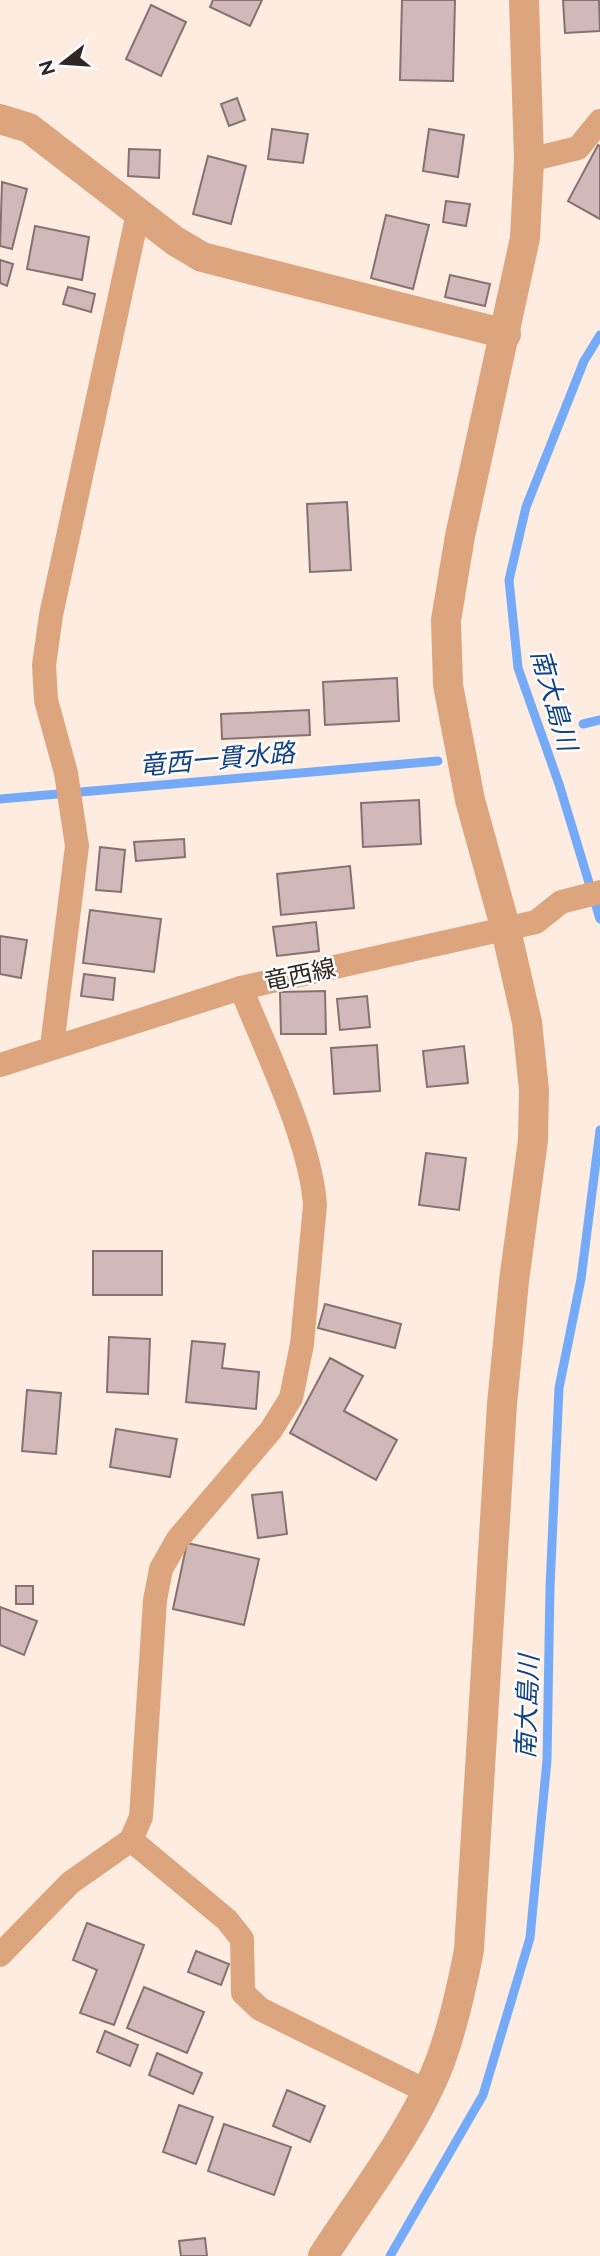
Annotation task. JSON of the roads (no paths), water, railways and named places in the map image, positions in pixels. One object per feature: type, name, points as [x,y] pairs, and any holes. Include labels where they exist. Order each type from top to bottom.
[{"type":"street","points":[[323,2256],[415,2113],[441,2060],[456,2012],[470,1950],[502,1404],[514,1281],[533,1140],[534,1090],[527,1022],[506,930],[470,800],[448,685],[446,620],[460,536],[525,238],[529,160],[524,0]]},
{"type":"street","points":[[0,119],[29,128],[138,214],[202,257],[234,268],[506,334]]},
{"type":"street","points":[[529,160],[578,148],[600,121]]},
{"type":"street","points":[[52,1046],[77,846],[66,773],[47,701],[44,664],[51,615],[138,214]]},
{"type":"street","name":"竜西線","points":[[0,1065],[52,1046],[241,988],[536,922],[561,902],[600,892]]},
{"type":"street","points":[[0,1955],[71,1883],[131,1840],[141,1817],[155,1600],[161,1569],[178,1539],[271,1430],[291,1398],[302,1344],[315,1205],[314,1184],[286,1102],[241,988]]},
{"type":"street","points":[[131,1840],[227,1920],[242,1939],[243,1993],[260,2009],[426,2091]]},
{"type":"waterway","name":"南大島川","points":[[600,335],[584,361],[526,507],[509,580],[518,668],[559,784],[600,919]]},
{"type":"waterway","name":"竜西一貫水路","points":[[583,724],[600,720]]},
{"type":"waterway","name":"竜西一貫水路","points":[[0,799],[438,761]]},
{"type":"waterway","name":"南大島川","points":[[390,2256],[483,2095],[530,1938],[547,1760],[550,1587],[559,1388],[581,1279],[600,1130]]}]
